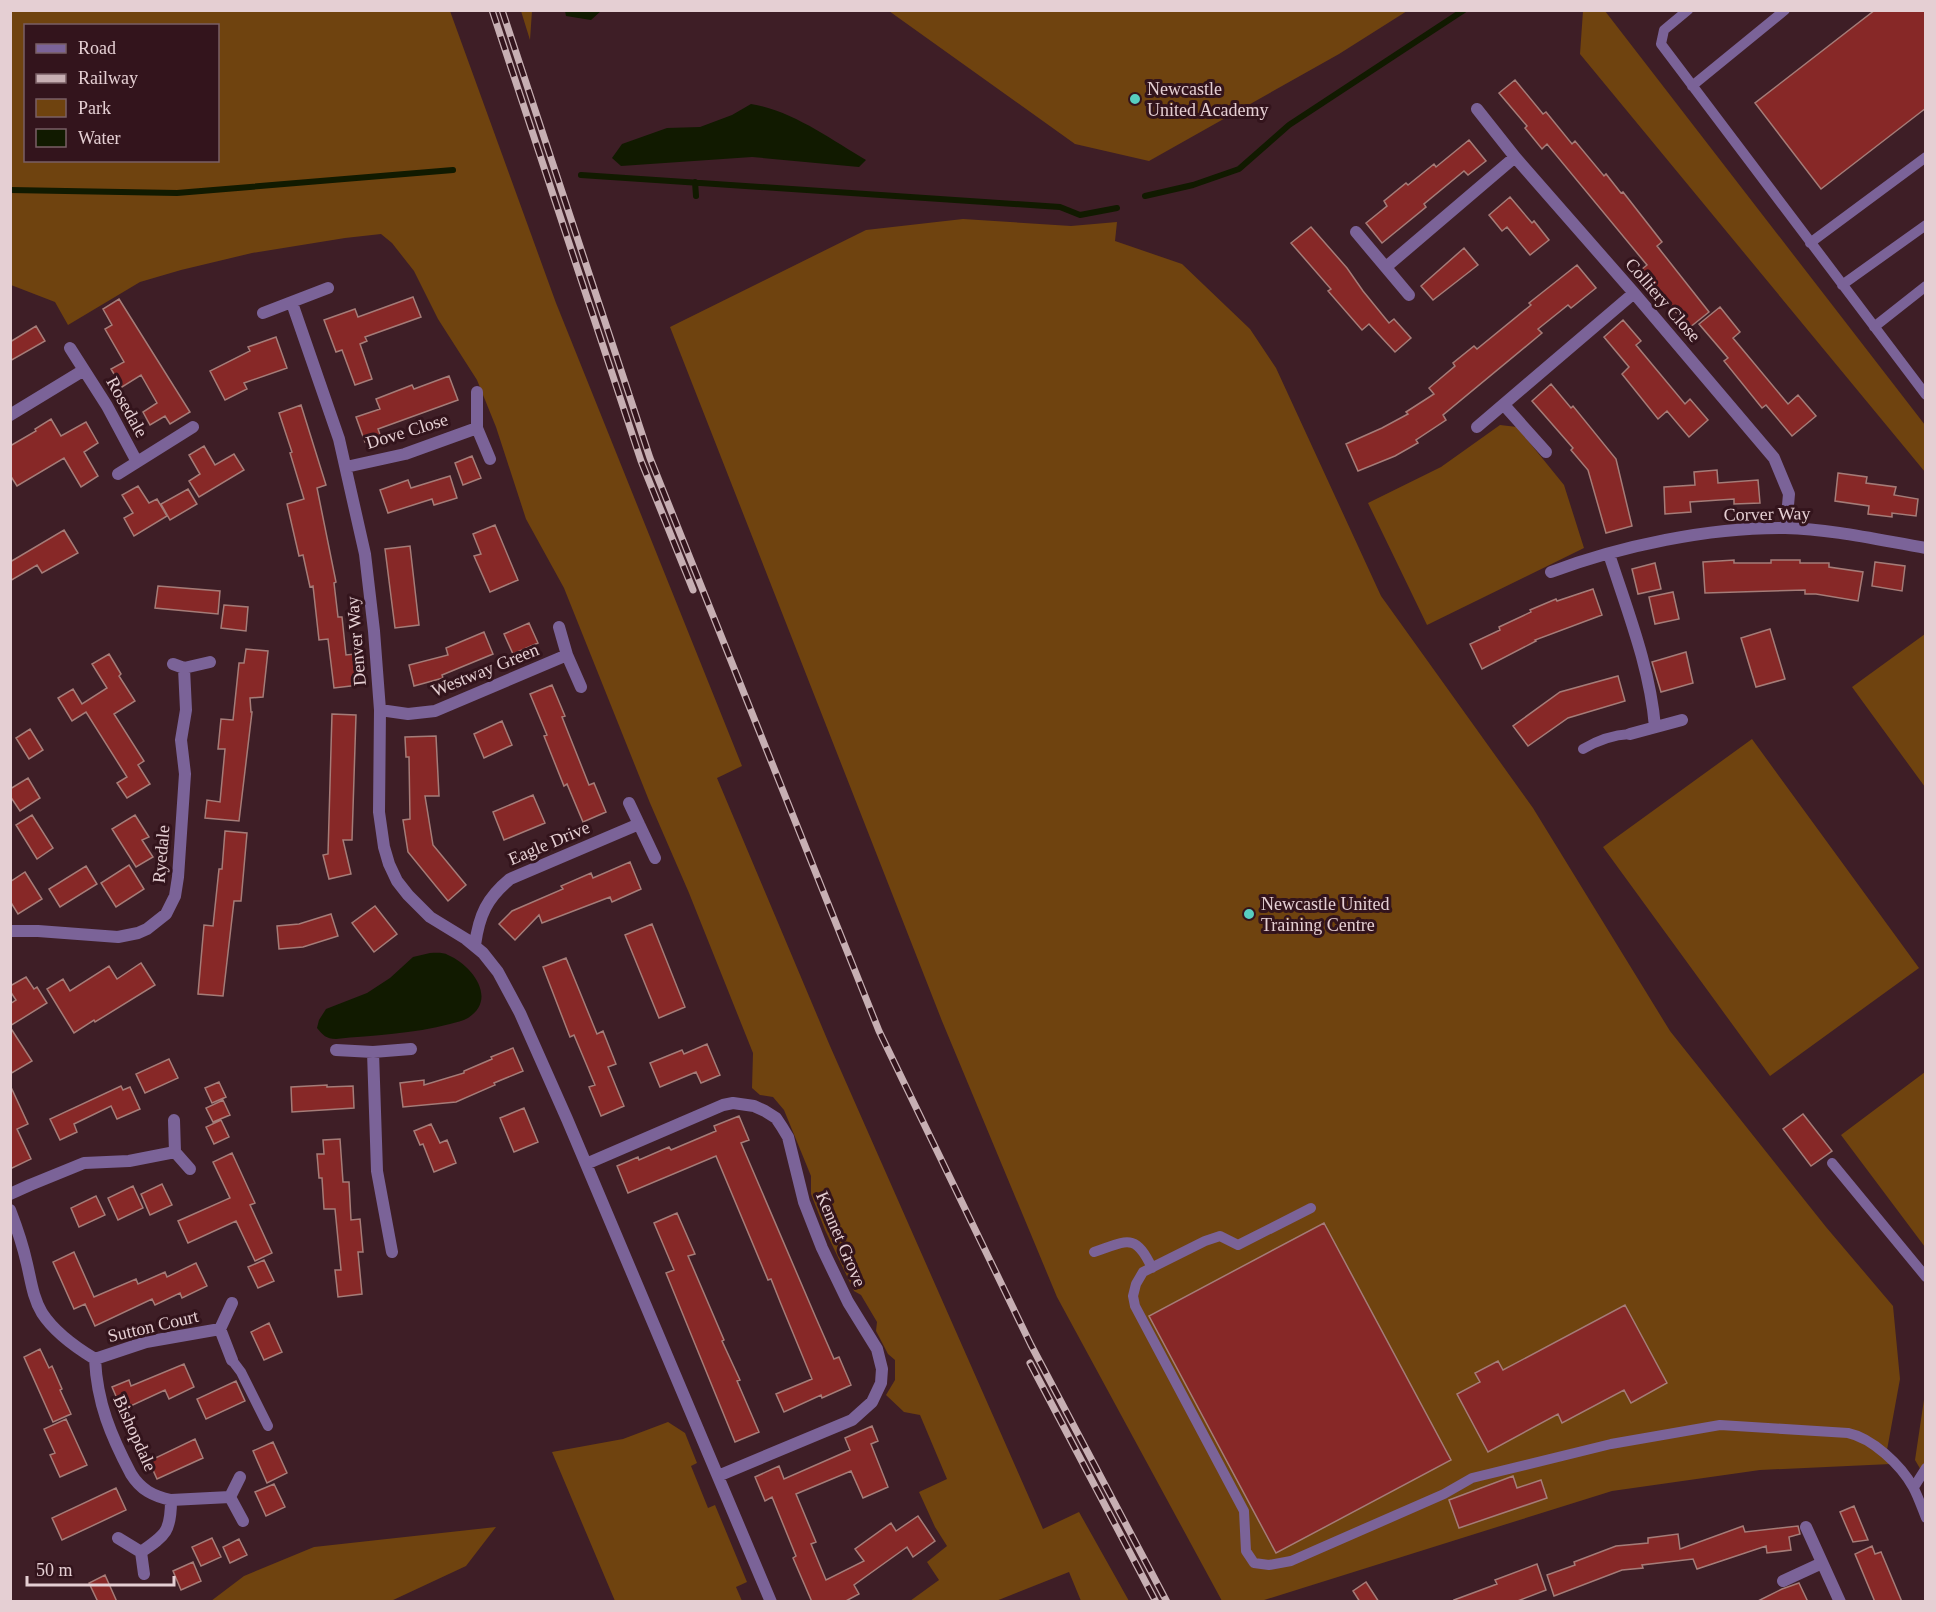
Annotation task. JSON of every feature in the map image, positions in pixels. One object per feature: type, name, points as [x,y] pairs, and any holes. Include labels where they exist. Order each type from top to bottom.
[{"type":"street","name":"Colliery Close","points":[[1477,109],[1515,157],[1774,458],[1789,494],[1785,528]]},
{"type":"street","points":[[1386,267],[1515,157]]},
{"type":"street","points":[[1356,232],[1409,294]]},
{"type":"street","points":[[263,313],[328,288]]},
{"type":"street","points":[[1477,428],[1634,293]]},
{"type":"street","name":"Denver Way","points":[[292,303],[332,418],[346,466],[365,554],[380,710],[380,829],[389,864],[402,888],[424,912],[475,945],[498,972],[520,1013],[771,1602]]},
{"type":"street","name":"Rosedale","points":[[70,348],[107,406],[137,462]]},
{"type":"street","name":"Rosedale","points":[[10,415],[84,370]]},
{"type":"street","name":"Dove Close","points":[[477,392],[477,428],[490,459]]},
{"type":"street","points":[[1504,405],[1546,452]]},
{"type":"street","name":"Rosedale","points":[[118,474],[194,427]]},
{"type":"street","name":"Dove Close","points":[[346,466],[405,454],[477,428]]},
{"type":"street","name":"Corver Way","points":[[1551,572],[1574,563],[1648,543],[1722,532],[1785,528],[1851,534],[1926,548]]},
{"type":"street","points":[[1609,554],[1642,658],[1652,701],[1654,727]]},
{"type":"street","points":[[559,627],[567,655],[581,687]]},
{"type":"street","name":"Westway Green","points":[[380,710],[408,714],[435,711],[567,655]]},
{"type":"street","name":"Ryedale","points":[[10,931],[105,937],[128,936],[158,922],[172,905],[178,877],[185,774],[181,740],[186,710],[178,666],[210,662]]},
{"type":"street","points":[[1630,734],[1682,720]]},
{"type":"street","points":[[629,802],[655,858]]},
{"type":"street","name":"Eagle Drive","points":[[475,945],[478,925],[485,907],[500,887],[510,879],[639,824]]},
{"type":"street","points":[[336,1050],[373,1052],[411,1049]]},
{"type":"street","points":[[373,1052],[377,1171],[392,1252]]},
{"type":"street","name":"Kennet Grove","points":[[586,1164],[723,1105],[746,1104],[765,1111],[776,1118],[788,1137],[804,1202],[822,1248],[848,1302],[877,1349],[882,1369],[881,1383],[872,1402],[852,1420],[718,1476]]},
{"type":"street","points":[[174,1120],[176,1152],[190,1170]]},
{"type":"street","points":[[10,1194],[84,1163],[129,1161],[176,1152]]},
{"type":"street","points":[[10,1210],[19,1234],[33,1292],[41,1312],[55,1329],[76,1348],[94,1359]]},
{"type":"street","name":"Sutton Court","points":[[232,1303],[220,1329],[232,1360]]},
{"type":"street","name":"Sutton Court","points":[[94,1359],[146,1342],[220,1329]]},
{"type":"street","name":"Bishopdale","points":[[94,1359],[97,1388],[104,1415],[136,1482],[151,1494],[171,1500],[230,1497]]},
{"type":"street","points":[[240,1477],[230,1497],[243,1521]]},
{"type":"street","points":[[141,1552],[155,1543],[166,1531],[171,1517],[171,1500]]},
{"type":"street","points":[[1806,1527],[1840,1602]]},
{"type":"street","points":[[118,1538],[141,1552]]},
{"type":"street","points":[[141,1552],[144,1574]]},
{"type":"street","points":[[1783,1581],[1822,1563]]},
{"type":"lane","points":[[1688,10],[1665,30],[1661,44],[1926,395]]},
{"type":"lane","points":[[1692,86],[1785,10]]},
{"type":"lane","points":[[1810,243],[1926,157]]},
{"type":"lane","points":[[1842,285],[1926,225]]},
{"type":"lane","points":[[1874,327],[1926,286]]},
{"type":"lane","points":[[1583,748],[1612,736],[1630,734]]},
{"type":"lane","points":[[1832,1163],[1926,1277]]},
{"type":"lane","points":[[1311,1208],[1238,1245],[1220,1236],[1205,1241],[1143,1272],[1132,1296],[1135,1306],[1244,1511],[1246,1551],[1254,1563],[1277,1565],[1291,1561],[1444,1494],[1472,1478],[1611,1444],[1720,1425],[1848,1433],[1870,1440],[1914,1487],[1926,1518]]},
{"type":"lane","points":[[1094,1252],[1130,1242],[1141,1248],[1152,1268]]},
{"type":"lane","points":[[232,1360],[241,1372],[268,1426]]},
{"type":"lane","points":[[1914,1487],[1926,1468]]},
{"type":"green space","points":[[10,11],[450,11],[556,303],[742,766],[717,778],[830,1046],[1043,1529],[1079,1512],[1129,1601],[1081,1601],[1069,1572],[996,1601],[910,1601],[939,1580],[927,1562],[947,1546],[935,1527],[919,1492],[947,1479],[920,1415],[904,1412],[886,1395],[895,1380],[895,1360],[888,1354],[876,1331],[877,1322],[861,1295],[854,1291],[825,1230],[811,1194],[811,1176],[784,1110],[773,1097],[760,1095],[752,1088],[753,1053],[564,588],[526,519],[496,427],[477,380],[438,319],[414,271],[392,243],[381,234],[345,238],[252,253],[181,270],[140,282],[68,325],[55,302],[11,285]]},
{"type":"green space","points":[[521,11],[532,11],[530,40]]},
{"type":"green space","name":"Newcastle United Academy","points":[[889,11],[1407,11],[1339,54],[1149,161],[1075,144]]},
{"type":"green space","points":[[1583,11],[1605,11],[1925,425],[1925,472],[1580,54]]},
{"type":"green space","name":"Newcastle United Training Centre","points":[[963,219],[1071,226],[1117,222],[1115,241],[1182,264],[1250,329],[1276,368],[1381,596],[1533,808],[1670,1031],[1826,1227],[1893,1306],[1900,1379],[1887,1450],[1891,1464],[1760,1470],[1612,1491],[1261,1601],[1222,1601],[1057,1297],[942,1021],[670,327],[866,230]]},
{"type":"green space","points":[[1500,425],[1517,427],[1564,485],[1584,548],[1427,625],[1368,503],[1441,467]]},
{"type":"green space","points":[[1925,634],[1925,787],[1852,687]]},
{"type":"green space","points":[[1752,739],[1919,968],[1770,1076],[1603,847]]},
{"type":"green space","points":[[1925,1072],[1925,1247],[1841,1135]]},
{"type":"green space","points":[[1925,1393],[1925,1477],[1915,1460]]},
{"type":"green space","points":[[668,1422],[685,1433],[697,1463],[691,1466],[708,1508],[715,1505],[747,1582],[736,1587],[742,1601],[615,1601],[552,1452],[623,1439]]},
{"type":"green space","points":[[496,1527],[466,1566],[391,1601],[211,1601],[244,1576],[314,1547]]},
{"type":"water","points":[[565,10],[601,11],[591,20],[566,16]]},
{"type":"water","points":[[751,104],[796,119],[866,160],[859,167],[752,157],[621,166],[612,158],[622,144],[667,128],[700,127],[732,115]]},
{"type":"water","points":[[444,953],[457,960],[473,974],[481,992],[481,1002],[477,1010],[468,1018],[422,1030],[336,1039],[325,1036],[317,1028],[326,1009],[367,993],[390,978],[413,957]]},
{"type":"building","points":[[1875,10],[1926,10],[1926,108],[1821,189],[1755,103]]},
{"type":"building","points":[[1515,80],[1543,114],[1546,112],[1572,144],[1575,141],[1604,176],[1606,174],[1621,193],[1623,192],[1662,242],[1657,246],[1709,312],[1689,328],[1641,270],[1647,265],[1547,144],[1542,149],[1525,128],[1527,126],[1499,93]]},
{"type":"building","points":[[1469,140],[1486,161],[1468,175],[1464,171],[1424,204],[1426,207],[1382,243],[1366,223],[1387,206],[1384,201],[1434,164],[1436,167]]},
{"type":"building","points":[[1510,197],[1549,240],[1530,255],[1507,227],[1502,231],[1489,215]]},
{"type":"building","points":[[1311,227],[1347,268],[1389,323],[1394,319],[1411,338],[1395,352],[1369,324],[1362,330],[1328,291],[1331,289],[1291,243]]},
{"type":"building","points":[[1464,248],[1478,265],[1433,300],[1421,286]]},
{"type":"building","points":[[1577,265],[1596,288],[1571,308],[1568,305],[1538,329],[1542,333],[1443,415],[1446,420],[1416,440],[1418,443],[1395,456],[1358,471],[1346,444],[1408,414],[1406,412],[1434,394],[1429,388],[1455,366],[1453,363],[1474,346],[1477,349]]},
{"type":"building","points":[[413,297],[421,317],[365,337],[367,341],[360,344],[372,379],[355,385],[342,350],[336,352],[324,320],[355,309],[358,317]]},
{"type":"building","points":[[119,299],[190,412],[170,424],[165,416],[150,425],[143,412],[157,403],[141,375],[122,387],[111,369],[124,362],[105,329],[112,325],[103,309]]},
{"type":"building","points":[[1720,307],[1740,332],[1733,338],[1788,404],[1798,395],[1816,416],[1792,436],[1766,405],[1762,408],[1724,361],[1728,358],[1699,324]]},
{"type":"building","points":[[1623,320],[1641,341],[1636,345],[1685,404],[1690,399],[1708,420],[1689,437],[1667,411],[1658,419],[1622,374],[1629,367],[1604,337]]},
{"type":"building","points":[[36,326],[45,341],[10,361],[10,342]]},
{"type":"building","points":[[276,337],[287,368],[244,383],[247,389],[225,400],[210,371],[250,351],[248,347]]},
{"type":"building","points":[[449,376],[458,400],[378,429],[381,437],[365,442],[356,417],[380,409],[376,399],[412,385],[414,389]]},
{"type":"building","points":[[1551,384],[1571,408],[1573,406],[1616,459],[1632,526],[1606,533],[1588,470],[1571,450],[1573,448],[1532,401]]},
{"type":"building","points":[[301,405],[326,485],[317,488],[336,582],[334,583],[338,617],[342,617],[346,655],[355,654],[359,685],[334,688],[328,639],[319,640],[313,586],[310,587],[303,555],[299,556],[287,504],[304,499],[279,413]]},
{"type":"building","points":[[51,419],[61,436],[86,422],[98,443],[84,452],[98,476],[81,487],[64,458],[17,486],[10,475],[10,446]]},
{"type":"building","points":[[204,446],[215,465],[234,454],[244,470],[199,497],[189,481],[200,474],[189,455]]},
{"type":"building","points":[[472,456],[481,478],[463,485],[455,463]]},
{"type":"building","points":[[1717,470],[1718,483],[1758,480],[1760,503],[1734,504],[1734,499],[1690,502],[1691,512],[1665,514],[1664,487],[1695,485],[1694,472]]},
{"type":"building","points":[[1838,473],[1867,477],[1866,483],[1896,487],[1894,495],[1918,499],[1916,516],[1892,513],[1892,517],[1868,514],[1869,506],[1835,501]]},
{"type":"building","points":[[450,476],[457,498],[434,505],[432,499],[388,513],[380,490],[408,480],[411,488]]},
{"type":"building","points":[[138,486],[149,503],[157,499],[167,516],[134,536],[124,518],[133,513],[122,495]]},
{"type":"building","points":[[188,489],[197,504],[170,520],[161,504]]},
{"type":"building","points":[[495,525],[518,580],[490,592],[474,556],[481,554],[473,534]]},
{"type":"building","points":[[64,530],[78,553],[42,573],[37,565],[10,581],[10,562]]},
{"type":"building","points":[[410,546],[419,625],[395,628],[385,549]]},
{"type":"building","points":[[1734,560],[1734,563],[1771,563],[1771,560],[1800,560],[1800,563],[1829,563],[1829,567],[1863,572],[1858,601],[1805,594],[1805,590],[1705,593],[1703,562]]},
{"type":"building","points":[[1875,562],[1905,566],[1902,591],[1872,586]]},
{"type":"building","points":[[1655,563],[1661,589],[1638,594],[1632,569]]},
{"type":"building","points":[[158,586],[220,591],[218,614],[155,608]]},
{"type":"building","points":[[1593,589],[1602,615],[1535,640],[1482,669],[1470,644],[1500,630],[1499,627],[1531,612],[1530,610],[1556,599],[1557,601]]},
{"type":"building","points":[[1673,592],[1679,619],[1655,624],[1649,597]]},
{"type":"building","points":[[224,605],[248,607],[246,631],[221,628]]},
{"type":"building","points":[[529,623],[538,643],[513,654],[504,634]]},
{"type":"building","points":[[1770,629],[1785,679],[1756,687],[1741,638]]},
{"type":"building","points":[[484,632],[493,654],[442,675],[443,678],[414,686],[409,665],[448,655],[446,648]]},
{"type":"building","points":[[246,649],[268,651],[263,697],[250,698],[252,712],[239,821],[205,818],[207,800],[220,802],[225,749],[218,749],[221,719],[233,720],[239,663],[244,663]]},
{"type":"building","points":[[1686,652],[1693,683],[1661,692],[1652,662]]},
{"type":"building","points":[[109,654],[121,674],[119,676],[135,701],[114,714],[144,761],[138,765],[150,784],[127,798],[117,783],[127,777],[86,712],[72,721],[58,698],[73,689],[82,704],[107,688],[92,664]]},
{"type":"building","points":[[1618,676],[1625,701],[1568,718],[1528,746],[1513,726],[1560,692]]},
{"type":"building","points":[[552,685],[589,785],[594,783],[606,812],[583,822],[567,784],[564,786],[530,694]]},
{"type":"building","points":[[332,714],[356,715],[352,840],[343,840],[351,874],[329,879],[323,855],[328,854]]},
{"type":"building","points":[[502,721],[512,745],[484,758],[474,734]]},
{"type":"building","points":[[30,729],[43,750],[29,759],[16,738]]},
{"type":"building","points":[[436,736],[439,796],[425,796],[433,845],[466,885],[448,901],[408,852],[403,820],[410,819],[409,757],[406,757],[405,737]]},
{"type":"building","points":[[28,778],[40,798],[20,811],[10,796],[10,789]]},
{"type":"building","points":[[533,795],[545,823],[504,840],[493,812]]},
{"type":"building","points":[[32,815],[53,848],[37,859],[16,825]]},
{"type":"building","points":[[135,815],[149,837],[142,840],[153,857],[136,867],[112,829]]},
{"type":"building","points":[[225,831],[247,833],[241,901],[234,901],[223,996],[198,994],[204,925],[213,926]]},
{"type":"building","points":[[630,862],[641,889],[612,902],[610,897],[542,923],[539,915],[515,940],[499,924],[512,911],[563,889],[561,886],[591,873],[593,878]]},
{"type":"building","points":[[129,865],[144,889],[116,907],[101,883]]},
{"type":"building","points":[[86,866],[97,884],[60,907],[49,889]]},
{"type":"building","points":[[25,872],[42,899],[18,914],[10,901],[10,882]]},
{"type":"building","points":[[375,906],[397,934],[374,952],[352,923]]},
{"type":"building","points":[[331,914],[338,936],[303,947],[279,949],[277,926],[299,924]]},
{"type":"building","points":[[652,924],[685,1007],[659,1018],[625,935]]},
{"type":"building","points":[[566,958],[597,1034],[603,1031],[616,1064],[608,1067],[624,1106],[601,1116],[589,1087],[595,1085],[574,1035],[570,1037],[543,967]]},
{"type":"building","points":[[141,963],[155,985],[74,1033],[47,989],[63,979],[70,991],[109,966],[117,979]]},
{"type":"building","points":[[26,977],[34,989],[37,987],[47,1003],[10,1026],[10,1004],[16,1000],[10,991],[10,986]]},
{"type":"building","points":[[10,1027],[32,1061],[10,1074]]},
{"type":"building","points":[[707,1044],[720,1075],[701,1083],[696,1072],[660,1087],[650,1063],[682,1050],[684,1054]]},
{"type":"building","points":[[513,1048],[523,1071],[456,1102],[403,1107],[400,1083],[424,1080],[424,1085],[464,1073],[492,1059],[491,1057]]},
{"type":"building","points":[[169,1059],[178,1078],[145,1093],[136,1074]]},
{"type":"building","points":[[219,1082],[226,1097],[212,1103],[205,1088]]},
{"type":"building","points":[[10,1085],[28,1124],[17,1129],[31,1159],[10,1169]]},
{"type":"building","points":[[327,1085],[327,1087],[353,1086],[354,1108],[292,1112],[291,1087]]},
{"type":"building","points":[[121,1086],[123,1090],[130,1087],[140,1109],[117,1119],[111,1106],[74,1124],[77,1132],[60,1140],[50,1119]]},
{"type":"building","points":[[223,1100],[230,1115],[213,1122],[206,1108]]},
{"type":"building","points":[[524,1108],[538,1142],[514,1152],[500,1118]]},
{"type":"building","points":[[1803,1114],[1832,1151],[1811,1166],[1783,1129]]},
{"type":"building","points":[[739,1116],[749,1140],[741,1143],[834,1359],[839,1357],[851,1385],[822,1398],[821,1395],[784,1412],[776,1394],[812,1379],[771,1279],[768,1280],[716,1156],[628,1193],[617,1166],[638,1157],[639,1160],[669,1147],[671,1150],[716,1131],[714,1126]]},
{"type":"building","points":[[221,1120],[229,1137],[214,1144],[206,1127]]},
{"type":"building","points":[[431,1124],[440,1143],[447,1140],[456,1163],[434,1172],[423,1144],[420,1145],[414,1131]]},
{"type":"building","points":[[340,1139],[343,1182],[349,1182],[351,1220],[360,1219],[363,1252],[358,1252],[362,1294],[338,1297],[335,1270],[341,1270],[335,1209],[324,1209],[322,1178],[319,1178],[317,1154],[324,1154],[323,1140]]},
{"type":"building","points":[[232,1153],[255,1203],[250,1205],[272,1253],[255,1261],[236,1221],[188,1243],[178,1221],[230,1198],[213,1162]]},
{"type":"building","points":[[162,1184],[172,1205],[150,1215],[141,1194]]},
{"type":"building","points":[[133,1186],[143,1208],[118,1220],[108,1198]]},
{"type":"building","points":[[96,1196],[105,1215],[79,1227],[71,1208]]},
{"type":"building","points":[[677,1213],[695,1254],[688,1256],[724,1340],[722,1341],[740,1380],[737,1381],[759,1432],[735,1442],[666,1273],[674,1270],[654,1223]]},
{"type":"building","points":[[1324,1223],[1451,1460],[1276,1553],[1149,1316]]},
{"type":"building","points":[[74,1252],[94,1297],[136,1279],[138,1284],[165,1272],[167,1277],[196,1263],[207,1286],[182,1298],[180,1293],[155,1305],[152,1299],[95,1326],[85,1304],[74,1309],[53,1262]]},
{"type":"building","points":[[264,1260],[274,1281],[258,1288],[248,1267]]},
{"type":"building","points":[[1625,1305],[1667,1383],[1631,1403],[1624,1390],[1562,1423],[1558,1414],[1488,1452],[1457,1394],[1480,1382],[1475,1373],[1498,1361],[1503,1370]]},
{"type":"building","points":[[269,1323],[282,1352],[264,1360],[251,1332]]},
{"type":"building","points":[[40,1349],[49,1368],[52,1366],[71,1414],[53,1422],[24,1357]]},
{"type":"building","points":[[184,1364],[194,1387],[169,1399],[165,1390],[122,1410],[112,1387],[129,1380],[131,1386]]},
{"type":"building","points":[[236,1381],[245,1401],[206,1419],[197,1399]]},
{"type":"building","points":[[66,1419],[87,1465],[60,1477],[50,1455],[55,1453],[44,1429]]},
{"type":"building","points":[[872,1426],[878,1441],[871,1444],[888,1487],[863,1498],[851,1471],[796,1494],[816,1542],[811,1544],[826,1580],[864,1561],[855,1549],[891,1523],[896,1531],[918,1516],[935,1541],[913,1557],[907,1547],[854,1585],[859,1594],[844,1602],[812,1602],[793,1558],[796,1556],[772,1497],[765,1501],[755,1477],[779,1466],[784,1479],[850,1450],[845,1438]]},
{"type":"building","points":[[195,1439],[203,1458],[157,1479],[149,1461]]},
{"type":"building","points":[[273,1442],[287,1473],[267,1483],[253,1451]]},
{"type":"building","points":[[1513,1476],[1517,1488],[1541,1480],[1547,1498],[1459,1528],[1449,1500]]},
{"type":"building","points":[[274,1484],[285,1507],[266,1516],[255,1492]]},
{"type":"building","points":[[116,1488],[126,1510],[62,1540],[52,1518]]},
{"type":"building","points":[[1854,1506],[1868,1540],[1853,1542],[1840,1512]]},
{"type":"building","points":[[1743,1526],[1745,1532],[1798,1526],[1800,1534],[1789,1537],[1791,1550],[1767,1553],[1766,1546],[1697,1569],[1693,1559],[1642,1565],[1643,1568],[1622,1570],[1554,1596],[1547,1575],[1616,1546],[1648,1543],[1648,1538],[1678,1534],[1680,1549]]},
{"type":"building","points":[[212,1538],[221,1557],[201,1566],[192,1547]]},
{"type":"building","points":[[239,1539],[247,1555],[230,1563],[223,1547]]},
{"type":"building","points":[[1872,1546],[1875,1554],[1881,1552],[1902,1602],[1875,1602],[1855,1554]]},
{"type":"building","points":[[193,1562],[201,1581],[181,1590],[173,1571]]},
{"type":"building","points":[[1537,1564],[1546,1590],[1515,1602],[1455,1602],[1454,1600],[1497,1584],[1495,1580]]},
{"type":"building","points":[[105,1575],[117,1602],[98,1602],[89,1583]]},
{"type":"building","points":[[1366,1582],[1379,1602],[1360,1602],[1353,1591]]},
{"type":"building","points":[[1799,1583],[1808,1602],[1756,1602],[1782,1589]]},
{"type":"waterway","points":[[1145,196],[1193,185],[1239,169],[1289,125],[1464,10]]},
{"type":"waterway","points":[[10,190],[177,193],[453,170]]},
{"type":"waterway","points":[[581,175],[1060,207],[1080,215],[1117,208]]},
{"type":"waterway","points":[[695,182],[696,196]]},
{"type":"railway","points":[[492,10],[641,461],[693,590]]},
{"type":"railway","points":[[502,10],[650,458],[879,1031],[1031,1345],[1167,1602]]},
{"type":"railway","points":[[1030,1363],[1156,1602]]},
{"type":"place","name":"Newcastle United Academy","points":[[1135,99]]},
{"type":"place","name":"Newcastle United Training Centre","points":[[1249,914]]}]
